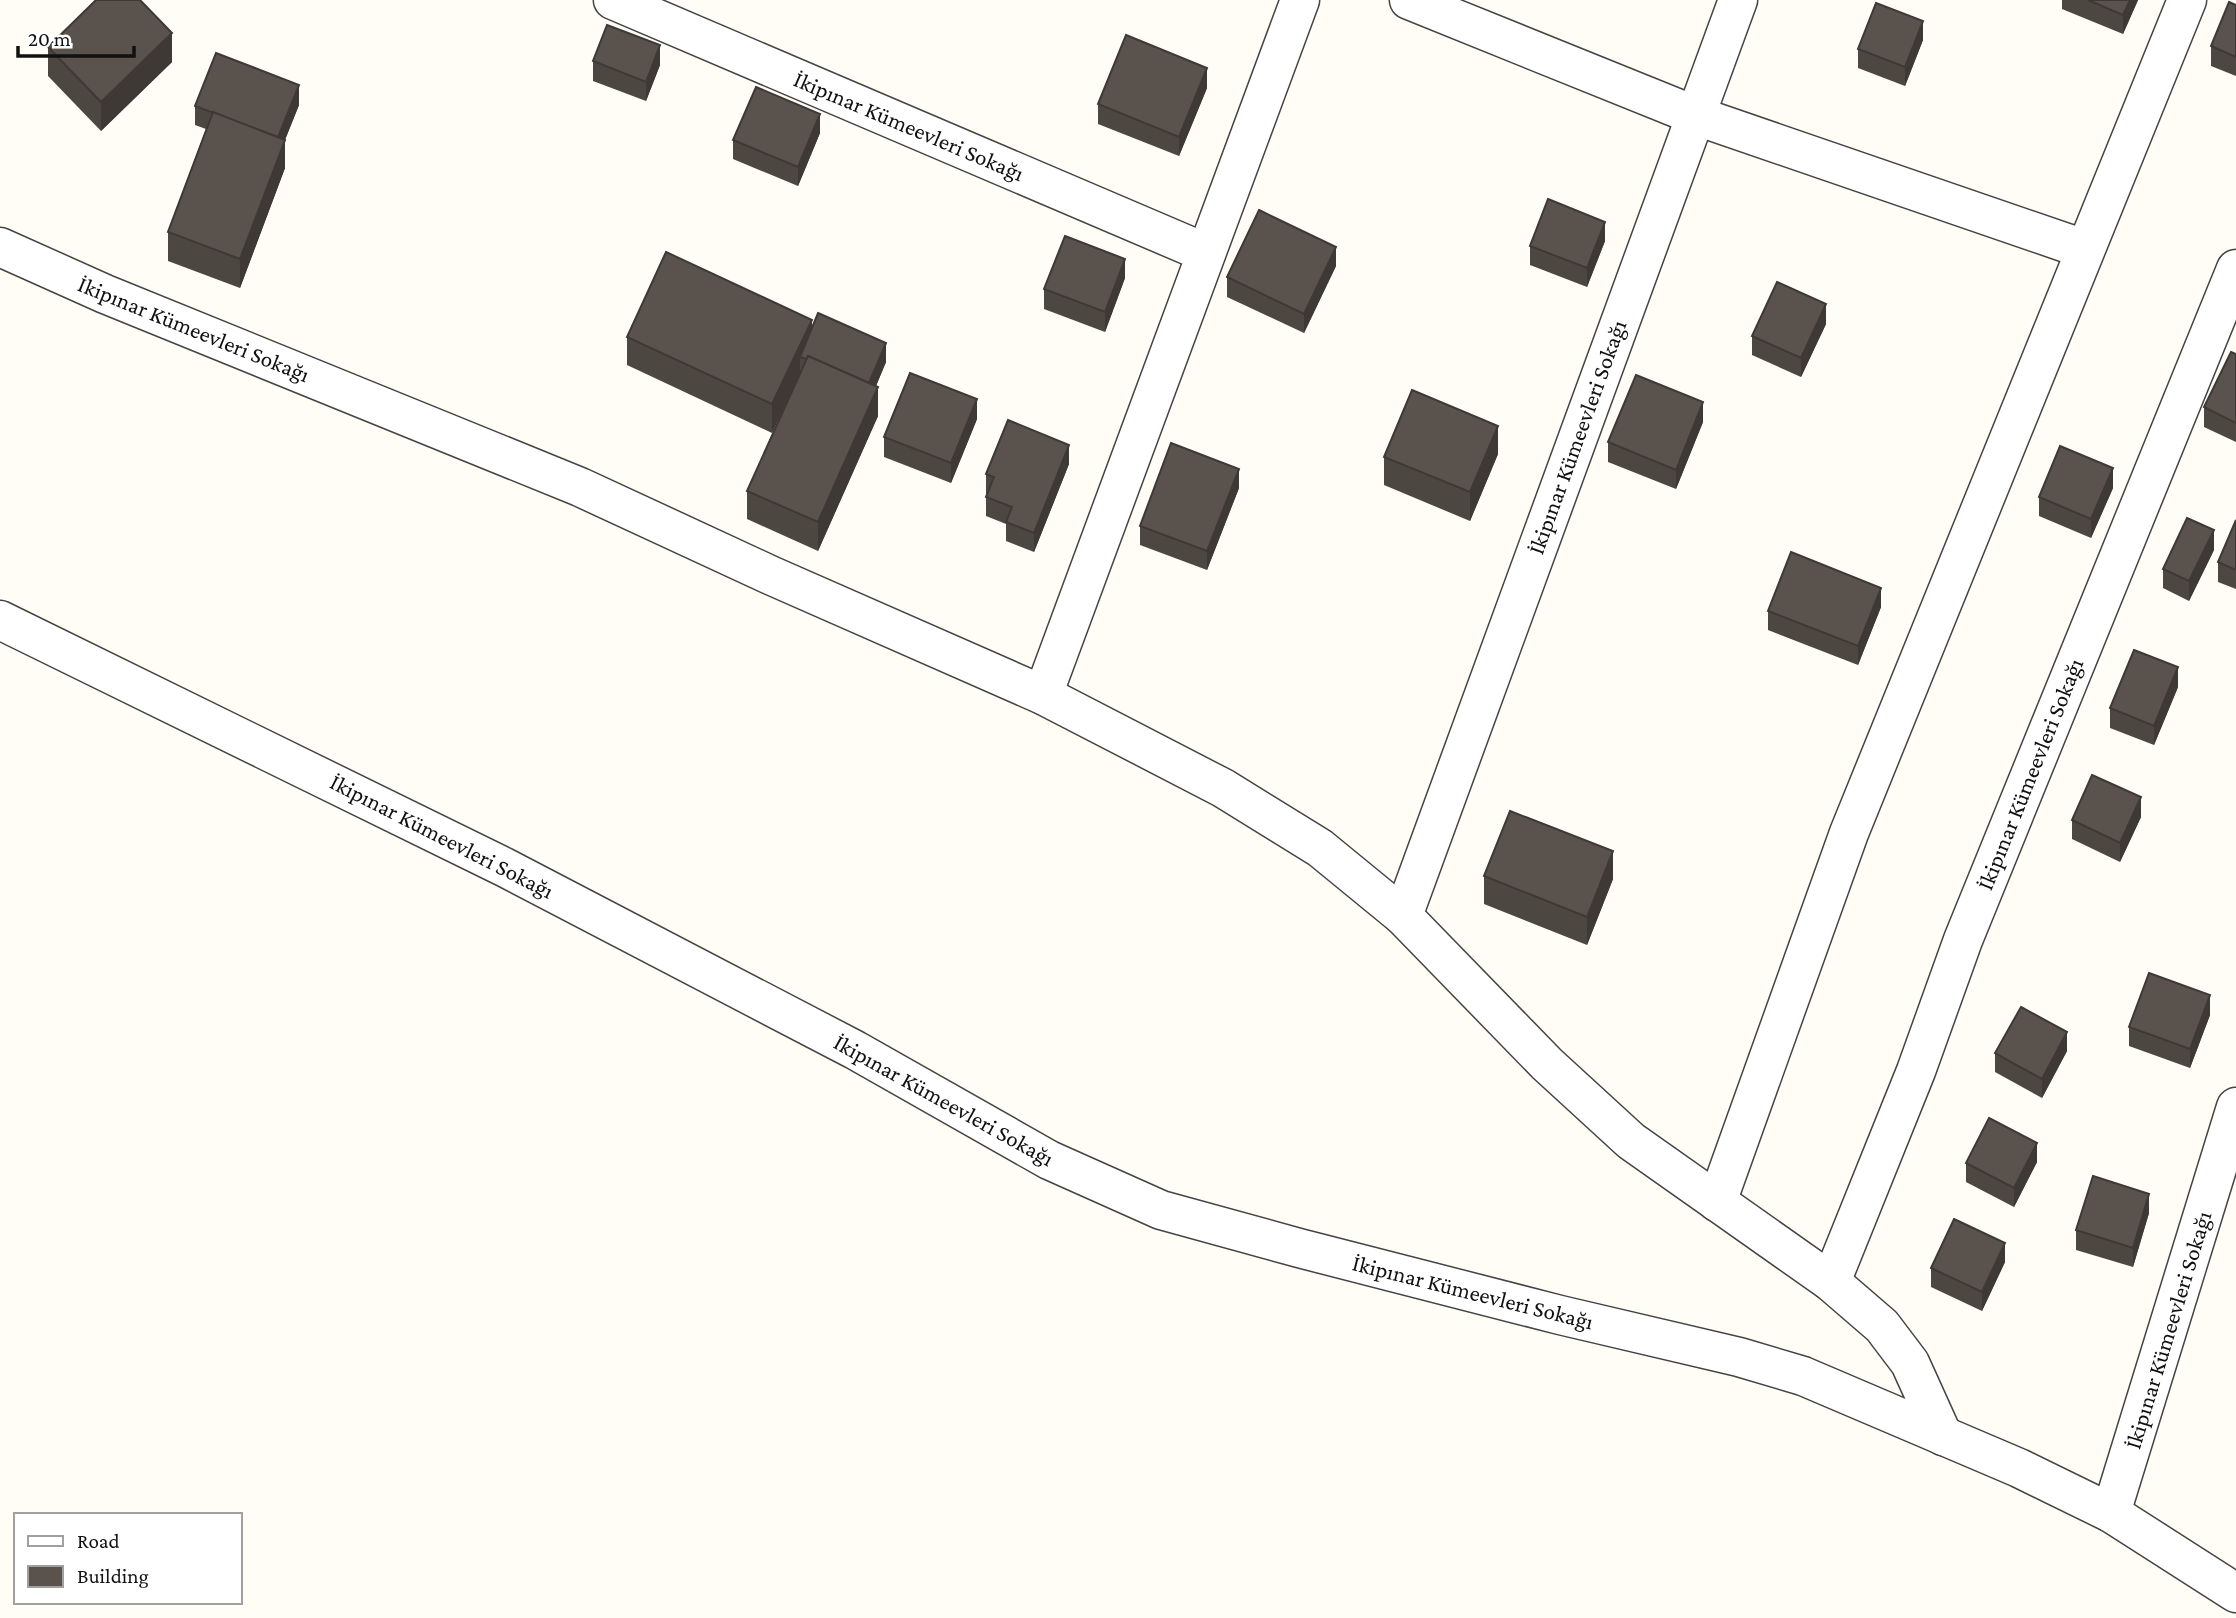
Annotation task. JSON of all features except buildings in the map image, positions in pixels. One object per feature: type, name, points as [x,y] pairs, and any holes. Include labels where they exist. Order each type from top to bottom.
[{"type":"street","name":"İkipınar Kümeevleri Sokağı","points":[[613,0],[1206,253]]},
{"type":"street","points":[[1043,695],[1300,0]]},
{"type":"street","points":[[1409,0],[1694,115],[2084,249]]},
{"type":"street","name":"İkipınar Kümeevleri Sokağı","points":[[1402,916],[1738,0]]},
{"type":"street","points":[[1717,1202],[1849,833],[2186,0]]},
{"type":"street","name":"İkipınar Kümeevleri Sokağı","points":[[0,247],[105,294],[580,487],[770,575],[1043,695],[1223,788],[1320,848],[1402,916],[1547,1064],[1631,1141],[1831,1282],[1882,1326],[1910,1363],[1943,1436]]},
{"type":"street","name":"İkipınar Kümeevleri Sokağı","points":[[1831,1282],[1916,1071],[1963,940],[2236,269]]},
{"type":"street","name":"İkipınar Kümeevleri Sokağı","points":[[0,620],[504,867],[855,1050],[1049,1160],[1161,1210],[1298,1248],[1739,1357],[1803,1376],[2019,1468],[2111,1513],[2236,1593]]},
{"type":"street","name":"İkipınar Kümeevleri Sokağı","points":[[2111,1513],[2236,1107]]}]
